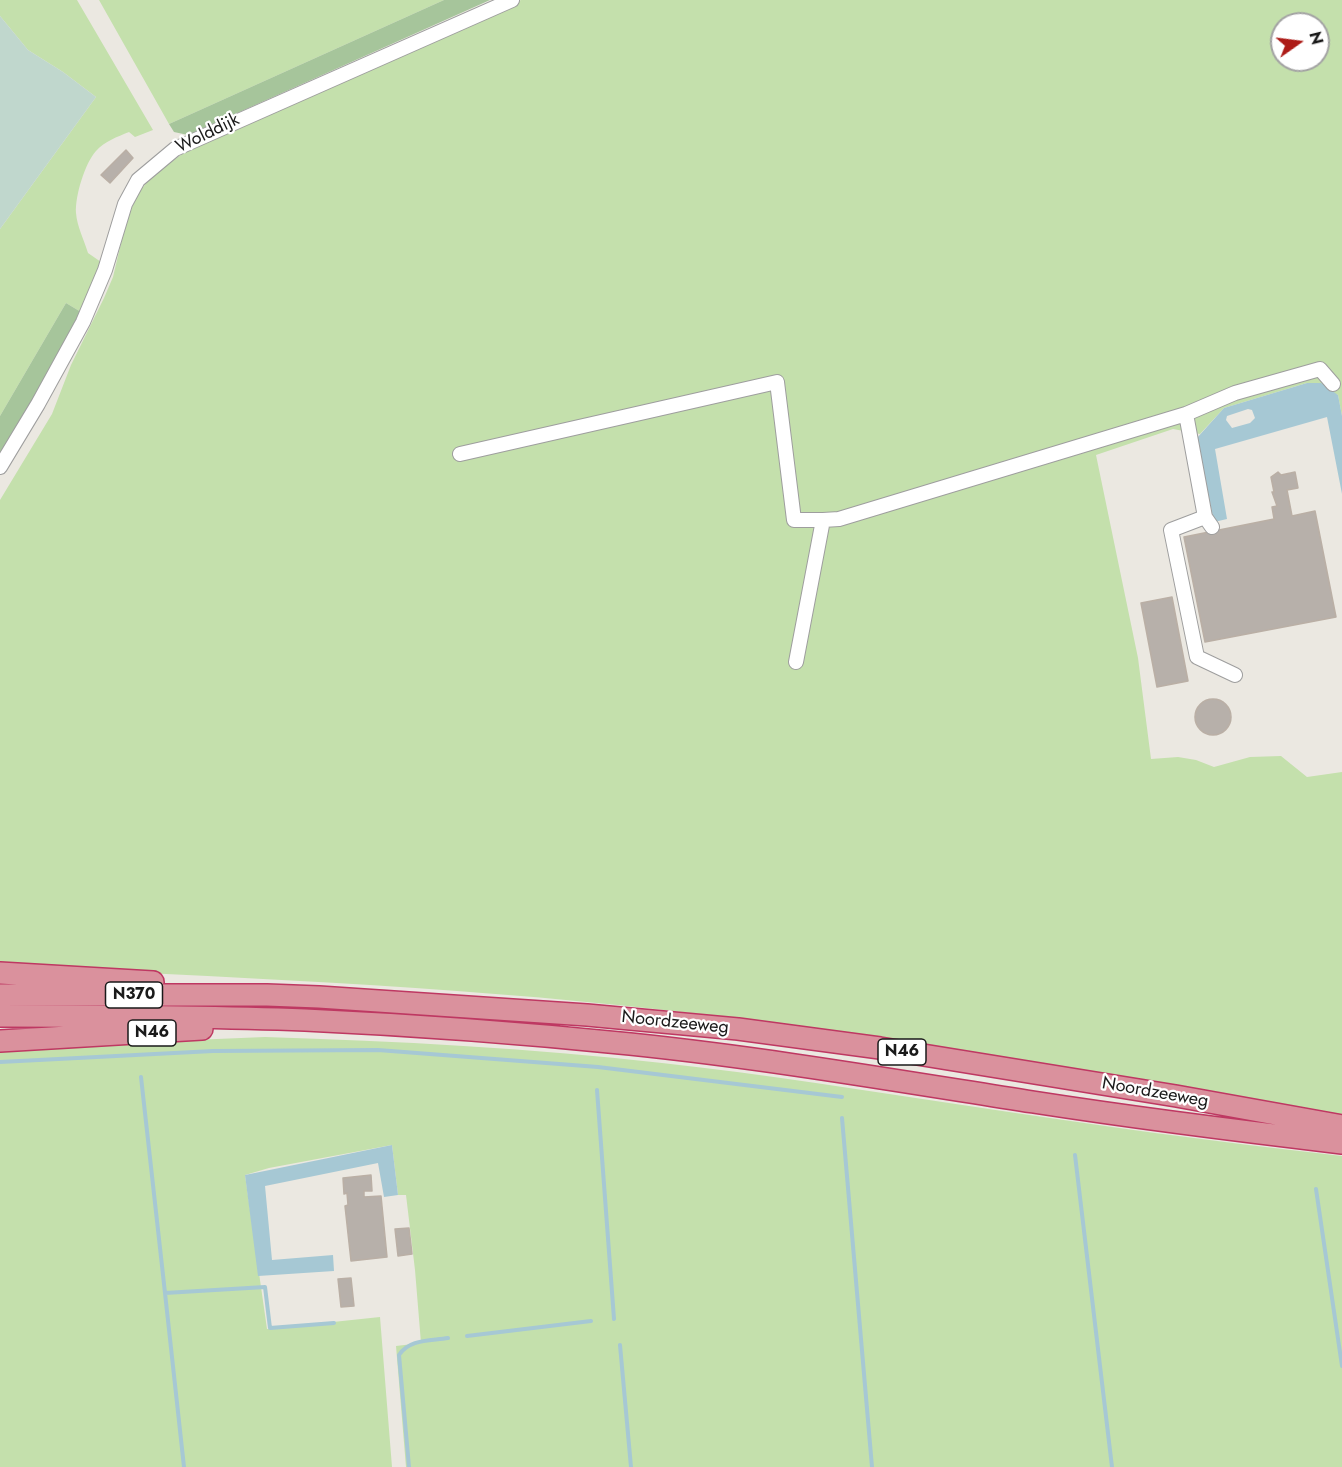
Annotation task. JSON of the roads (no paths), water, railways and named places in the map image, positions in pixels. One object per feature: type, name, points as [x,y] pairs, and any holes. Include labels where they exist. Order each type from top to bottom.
[{"type":"highway","name":"N46","points":[[0,973],[172,984],[267,995]]},
{"type":"highway","name":"Noordzeeweg","points":[[0,995],[267,995],[464,1005],[738,1029],[904,1052],[1176,1096],[1342,1126]]},
{"type":"highway","name":"Noordzeeweg","points":[[0,1016],[148,1016],[304,1020],[452,1028],[643,1046],[818,1067],[1197,1126],[1342,1143]]},
{"type":"highway","name":"N46","points":[[0,1041],[164,1032],[304,1020]]},
{"type":"street","name":"Wolddijk","points":[[0,467],[83,322],[105,270],[125,204],[138,180],[175,149],[512,0]]},
{"type":"street","points":[[460,454],[777,382],[794,520],[839,519],[1185,414],[1235,393],[1320,369],[1333,384]]},
{"type":"street","points":[[1185,414],[1208,522],[1171,530],[1197,657],[1236,675]]},
{"type":"street","points":[[796,662],[822,520]]},
{"type":"water","points":[[1307,383],[1321,383],[1338,395],[1342,416],[1342,494],[1327,417],[1215,449],[1227,519],[1214,522],[1197,438],[1224,408]],"holes":[[[1248,409],[1252,410],[1255,418],[1250,423],[1232,428],[1226,420],[1227,416]]]},
{"type":"water","points":[[392,1145],[398,1195],[384,1197],[378,1163],[265,1186],[272,1260],[333,1255],[334,1271],[258,1276],[245,1175]]},
{"type":"waterway","points":[[0,1062],[213,1051],[378,1050],[598,1067],[842,1097]]},
{"type":"waterway","points":[[141,1077],[165,1293]]},
{"type":"waterway","points":[[597,1090],[614,1319]]},
{"type":"waterway","points":[[842,1118],[872,1467]]},
{"type":"waterway","points":[[1075,1155],[1112,1467]]},
{"type":"waterway","points":[[1316,1189],[1342,1366]]},
{"type":"waterway","points":[[184,1467],[165,1293],[265,1287],[270,1328],[334,1323]]},
{"type":"waterway","points":[[467,1336],[591,1321]]},
{"type":"waterway","points":[[409,1467],[399,1355],[414,1343],[448,1338]]},
{"type":"waterway","points":[[620,1345],[631,1467]]}]
